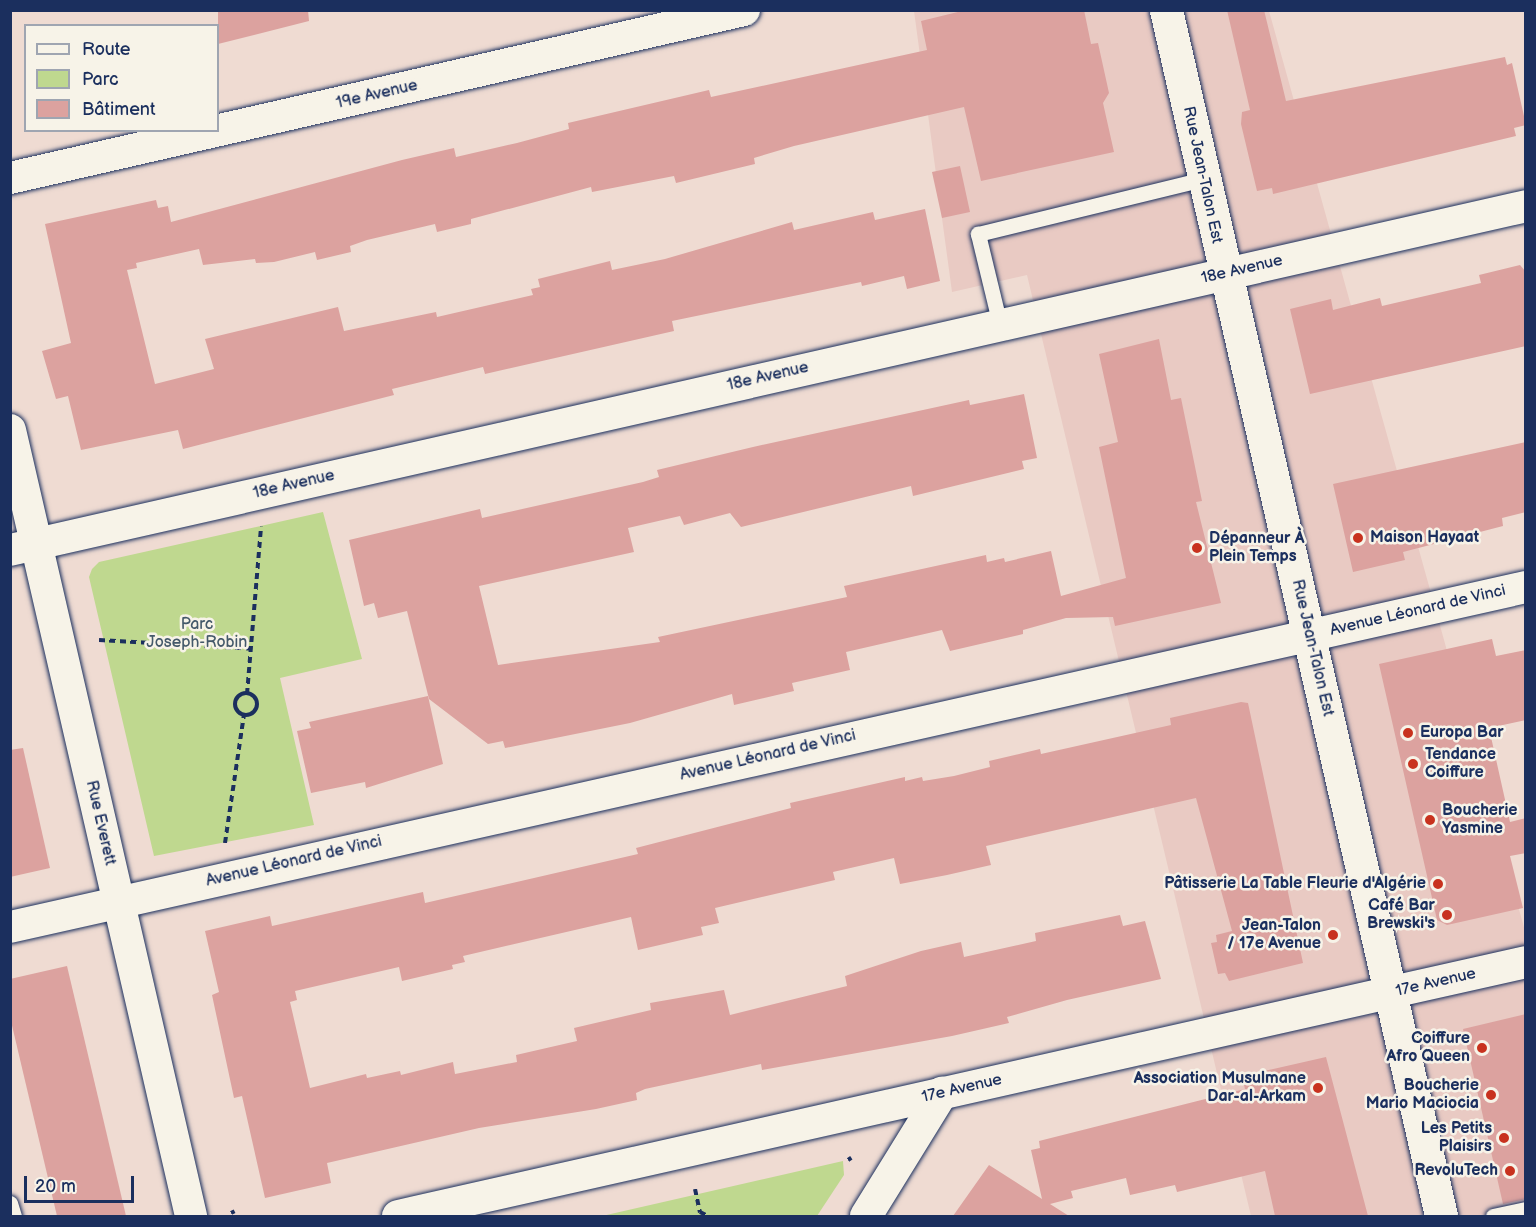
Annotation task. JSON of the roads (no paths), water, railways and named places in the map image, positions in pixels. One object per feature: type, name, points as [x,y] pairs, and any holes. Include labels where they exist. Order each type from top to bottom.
[{"type":"main road","name":"Rue Jean-Talon Est","points":[[1166,10],[1224,275],[1310,635],[1441,1216]]},
{"type":"street","name":"19e Avenue","points":[[219,130],[744,10]]},
{"type":"street","name":"19e Avenue","points":[[10,178],[211,132]]},
{"type":"street","name":"18e Avenue","points":[[24,547],[1526,206]]},
{"type":"street","name":"Rue Everett","points":[[10,430],[24,547],[119,902],[191,1216]]},
{"type":"street","name":"Avenue Léonard de Vinci","points":[[10,927],[1526,587]]},
{"type":"street","name":"17e Avenue","points":[[398,1216],[1526,962]]},
{"type":"street","points":[[866,1216],[942,1093]]},
{"type":"lane","points":[[1000,325],[978,234],[1203,179]]},
{"type":"lane","points":[[10,1203],[14,1216]]},
{"type":"lane","points":[[1493,1216],[1526,1209]]},
{"type":"place","name":"Maison Hayaat","points":[[1358,538]]},
{"type":"place","name":"Dépanneur À Plein Temps","points":[[1197,548]]},
{"type":"place","name":"Europa Bar","points":[[1408,733]]},
{"type":"place","name":"Tendance Coiffure","points":[[1413,764]]},
{"type":"place","name":"Boucherie Yasmine","points":[[1430,820]]},
{"type":"place","name":"Pâtisserie La Table Fleurie d'Algérie","points":[[1438,884]]},
{"type":"place","name":"Café Bar Brewski's","points":[[1447,915]]},
{"type":"place","name":"Jean-Talon / 17e Avenue","points":[[1333,935]]},
{"type":"place","name":"Coiffure Afro Queen","points":[[1482,1048]]},
{"type":"place","name":"Association Musulmane Dar-al-Arkam","points":[[1318,1088]]},
{"type":"place","name":"Boucherie Mario Maciocia","points":[[1491,1095]]},
{"type":"place","name":"Les Petits Plaisirs","points":[[1504,1138]]},
{"type":"place","name":"RevoluTech","points":[[1510,1171]]},
{"type":"park label","name":"Parc Joseph-Robin","points":[[197,634]]}]
